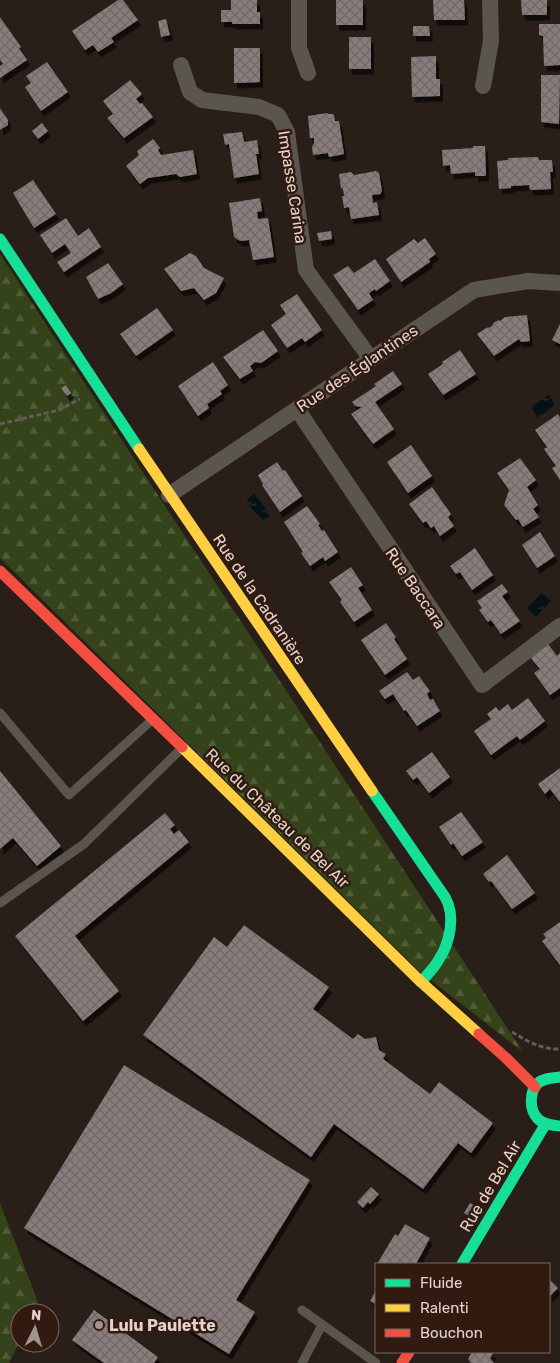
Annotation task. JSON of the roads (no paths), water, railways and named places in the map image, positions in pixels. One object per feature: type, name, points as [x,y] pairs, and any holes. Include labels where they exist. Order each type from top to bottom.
[{"type":"street","points":[[299,0],[299,48],[308,73]]},
{"type":"street","points":[[483,86],[491,41],[490,0]]},
{"type":"street","name":"Impasse Carina","points":[[181,64],[190,92],[202,100],[259,107],[278,115],[287,132],[306,270],[371,359]]},
{"type":"street","name":"Rue de la Cadranière","points":[[0,239],[169,495],[444,895],[449,906],[450,919],[446,947],[438,962],[420,982]]},
{"type":"street","name":"Rue des Églantines","points":[[169,495],[474,290],[528,281],[560,283]]},
{"type":"street","name":"Rue Baccara","points":[[297,409],[482,685],[560,626]]},
{"type":"street","name":"Rue du Château de Bel Air","points":[[0,571],[182,747],[420,982],[506,1058],[535,1087]]},
{"type":"street","points":[[560,1077],[554,1076],[540,1081],[531,1093],[530,1101],[534,1115],[539,1120],[546,1125],[560,1126]]},
{"type":"street","name":"Rue de Bel Air","points":[[463,1263],[546,1125]]},
{"type":"lane","points":[[0,713],[69,795],[153,719]]},
{"type":"lane","points":[[0,903],[84,844],[182,747]]},
{"type":"lane","points":[[302,1310],[376,1363]]},
{"type":"lane","points":[[302,1363],[322,1325]]},
{"type":"water","points":[[549,395],[555,405],[538,418],[531,407]]},
{"type":"water","points":[[254,494],[265,507],[269,516],[263,520],[251,508],[247,499]]},
{"type":"water","points":[[542,593],[551,601],[536,617],[527,608]]},
{"type":"place","name":"Lulu Paulette","points":[[99,1325]]}]
